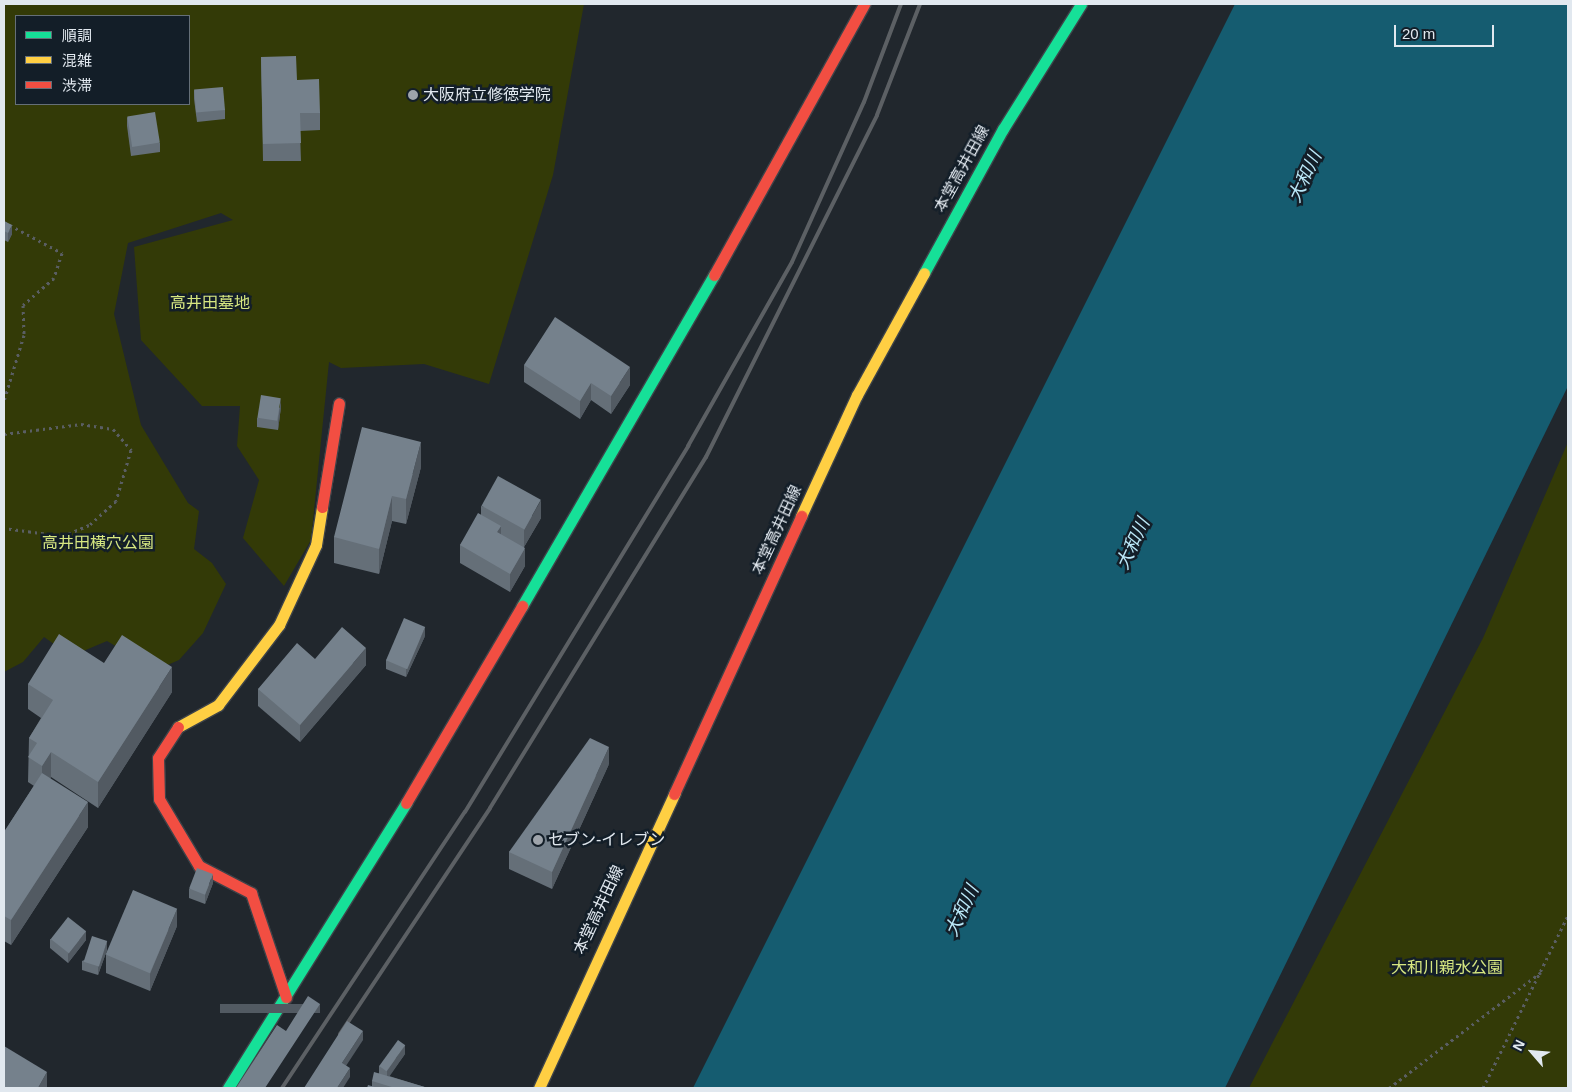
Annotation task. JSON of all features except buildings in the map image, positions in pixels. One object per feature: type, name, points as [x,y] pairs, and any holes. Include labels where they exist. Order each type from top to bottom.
[{"type":"street","points":[[228,1088],[428,766],[745,222],[864,4]]},
{"type":"street","name":"本堂高井田線","points":[[539,1088],[857,395],[1003,129],[1081,4]]},
{"type":"street","points":[[286,997],[250,893],[199,866],[159,799],[158,758],[179,726],[218,705],[279,626],[316,545],[339,403]]},
{"type":"path","points":[[4,222],[62,253],[54,278],[23,305],[24,335],[4,401]]},
{"type":"path","points":[[4,434],[81,424],[113,430],[131,450],[116,501],[89,525],[63,536],[4,528]]},
{"type":"path","points":[[1483,1088],[1568,915]]},
{"type":"path","points":[[1389,1088],[1541,971]]},
{"type":"green space","points":[[4,4],[584,4],[553,175],[489,384],[424,364],[341,368],[329,362],[311,540],[284,586],[243,538],[259,480],[237,446],[240,406],[202,406],[141,340],[134,247],[233,220],[221,213],[128,243],[114,314],[141,425],[188,503],[199,511],[194,549],[212,563],[226,584],[203,633],[179,660],[156,670],[107,641],[81,652],[61,649],[44,637],[23,662],[4,672]]},
{"type":"green space","name":"大和川親水公園","points":[[1568,442],[1568,1088],[1249,1088],[1483,638]]},
{"type":"water","name":"大和川","points":[[1235,4],[1568,4],[1568,386],[1225,1088],[693,1088]]},
{"type":"railway","points":[[282,1088],[465,812],[688,446],[792,262],[864,102],[901,4]]},
{"type":"railway","points":[[340,1034],[490,808],[706,457],[877,115],[920,4]]},
{"type":"traffic: fast","points":[[924,273],[1003,129],[1081,4]]},
{"type":"traffic: fast","points":[[522,606],[714,275]]},
{"type":"traffic: fast","points":[[228,1088],[406,803]]},
{"type":"traffic: slow","points":[[801,516],[857,395],[924,273]]},
{"type":"traffic: slow","points":[[178,727],[218,705],[279,625],[316,545],[322,507]]},
{"type":"traffic: slow","points":[[539,1088],[674,794]]},
{"type":"traffic: jam","points":[[714,275],[864,4]]},
{"type":"traffic: jam","points":[[322,507],[339,403]]},
{"type":"traffic: jam","points":[[674,794],[801,516]]},
{"type":"traffic: jam","points":[[406,803],[522,606]]},
{"type":"traffic: jam","points":[[178,727],[158,758],[159,799],[199,866],[251,893],[286,997]]},
{"type":"place","name":"大阪府立修徳学院","points":[[413,95]]},
{"type":"place","name":"セブン-イレブン","points":[[538,840]]},
{"type":"park label","name":"高井田墓地","points":[[210,303]]},
{"type":"park label","name":"高井田横穴公園","points":[[98,543]]}]
